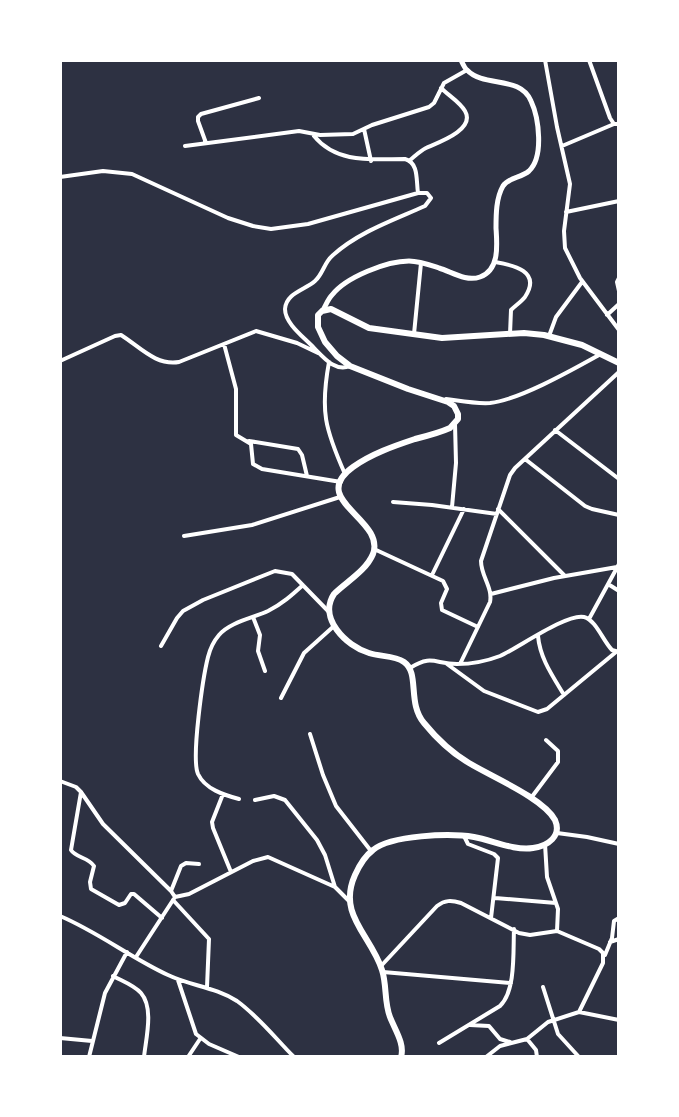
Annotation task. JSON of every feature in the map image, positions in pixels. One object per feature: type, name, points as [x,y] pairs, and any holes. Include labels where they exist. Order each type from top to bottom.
[{"type":"highway","points":[[401,1057],[402,1045],[387,1007],[382,969],[355,921],[350,903],[353,879],[362,864],[371,851],[398,839],[464,836],[533,848],[555,837],[556,824],[547,810],[531,798],[457,755],[430,731],[416,711],[410,668],[403,661],[359,649],[334,626],[329,612],[330,600],[368,562],[374,549],[369,528],[340,497],[345,474],[377,454],[443,431],[458,419],[457,410],[448,402],[350,366],[325,342],[317,322],[318,315],[322,311],[336,310],[369,328],[414,334],[459,338],[510,334],[549,336],[571,341],[619,363]]},
{"type":"street","points":[[322,311],[333,293],[349,281],[398,262],[421,263],[472,278],[480,277],[495,262],[498,247],[496,214],[500,195],[504,185],[530,170],[537,158],[537,125],[526,92],[474,75],[461,60]]},
{"type":"street","points":[[545,60],[570,184],[565,248],[582,282],[619,330]]},
{"type":"street","points":[[562,146],[617,124],[610,118],[589,60]]},
{"type":"street","points":[[185,146],[299,131],[353,134],[429,107],[434,103],[440,87],[467,70]]},
{"type":"street","points":[[410,160],[423,149],[452,137],[466,121],[464,109],[440,87]]},
{"type":"street","points":[[206,143],[198,121],[201,114],[259,98]]},
{"type":"street","points":[[364,129],[371,161]]},
{"type":"street","points":[[312,134],[328,149],[350,158],[410,160],[414,163],[418,193]]},
{"type":"street","points":[[60,177],[103,171],[132,174],[228,218],[271,229],[308,224],[427,193],[431,198],[429,202],[350,242],[330,257],[315,282],[291,296],[286,304],[285,313],[289,322],[320,354],[341,369],[350,366]]},
{"type":"street","points":[[566,212],[619,201]]},
{"type":"street","points":[[495,262],[517,266],[526,273],[529,281],[526,294],[511,310],[510,334]]},
{"type":"street","points":[[414,334],[421,263]]},
{"type":"street","points":[[619,278],[619,291]]},
{"type":"street","points":[[549,336],[556,317],[582,282]]},
{"type":"street","points":[[607,315],[619,304]]},
{"type":"street","points":[[60,361],[121,335],[168,364],[256,331],[297,343],[320,354]]},
{"type":"street","points":[[223,343],[236,389],[236,435],[251,444],[253,464],[341,482]]},
{"type":"street","points":[[437,398],[494,403],[519,395],[601,354]]},
{"type":"street","points":[[329,362],[325,418],[331,444],[345,474]]},
{"type":"street","points":[[460,664],[487,610],[491,594],[481,561],[510,475],[619,372]]},
{"type":"street","points":[[452,507],[456,463],[455,424]]},
{"type":"street","points":[[555,430],[619,479]]},
{"type":"street","points":[[247,441],[298,449],[307,476]]},
{"type":"street","points":[[525,459],[585,506],[619,515]]},
{"type":"street","points":[[184,536],[252,525],[340,497]]},
{"type":"street","points":[[393,502],[498,511],[564,576]]},
{"type":"street","points":[[432,576],[464,509]]},
{"type":"street","points":[[374,549],[443,581],[446,586],[442,610],[478,627]]},
{"type":"street","points":[[491,594],[618,566]]},
{"type":"street","points":[[589,619],[618,566]]},
{"type":"street","points":[[161,646],[183,611],[275,571],[292,574],[329,612]]},
{"type":"street","points":[[608,584],[619,591]]},
{"type":"street","points":[[239,799],[223,794],[199,778],[195,758],[208,657],[212,646],[226,628],[272,609],[303,585]]},
{"type":"street","points":[[410,668],[429,660],[460,664],[488,660],[582,616],[589,619],[607,645],[618,652],[547,709],[538,712],[484,691],[446,663]]},
{"type":"street","points":[[253,617],[260,635],[258,651],[265,671]]},
{"type":"street","points":[[281,698],[304,653],[334,626]]},
{"type":"street","points":[[538,635],[543,658],[564,695]]},
{"type":"street","points":[[310,734],[336,806],[371,851]]},
{"type":"street","points":[[531,798],[558,762],[558,751],[546,740]]},
{"type":"street","points":[[60,781],[81,792],[103,824],[171,891],[174,899],[209,939],[207,987]]},
{"type":"street","points":[[81,792],[71,850],[94,866],[91,889],[119,905],[134,894],[162,918]]},
{"type":"street","points":[[223,794],[213,828],[231,872]]},
{"type":"street","points":[[255,800],[274,796],[285,800],[317,840],[335,887]]},
{"type":"street","points":[[557,833],[619,844]]},
{"type":"street","points":[[464,836],[468,844],[498,858],[491,918]]},
{"type":"street","points":[[545,844],[545,869],[559,916],[557,931]]},
{"type":"street","points":[[136,957],[174,899],[253,861],[268,857],[335,887],[350,903]]},
{"type":"street","points":[[171,891],[181,866],[186,863],[199,864]]},
{"type":"street","points":[[494,898],[556,903]]},
{"type":"street","points":[[382,969],[442,902],[451,900],[524,935],[557,931],[599,949],[604,958]]},
{"type":"street","points":[[60,916],[90,929],[178,980],[207,987],[238,1003],[294,1057]]},
{"type":"street","points":[[579,1012],[604,958],[614,921],[619,918]]},
{"type":"street","points":[[439,1043],[507,998],[511,983],[514,929]]},
{"type":"street","points":[[610,942],[619,939]]},
{"type":"street","points":[[89,1057],[105,993],[127,952]]},
{"type":"street","points":[[382,969],[511,983]]},
{"type":"street","points":[[113,976],[136,988],[145,999],[148,1015],[144,1057]]},
{"type":"street","points":[[178,980],[193,1029],[200,1039],[239,1057]]},
{"type":"street","points":[[543,987],[558,1034],[579,1057]]},
{"type":"street","points":[[486,1057],[500,1046],[527,1039],[553,1019],[579,1012],[619,1020]]},
{"type":"street","points":[[468,1025],[489,1026],[500,1039],[513,1043]]},
{"type":"street","points":[[60,1038],[92,1041]]},
{"type":"street","points":[[188,1057],[200,1039]]},
{"type":"street","points":[[527,1039],[536,1050],[537,1057]]}]
